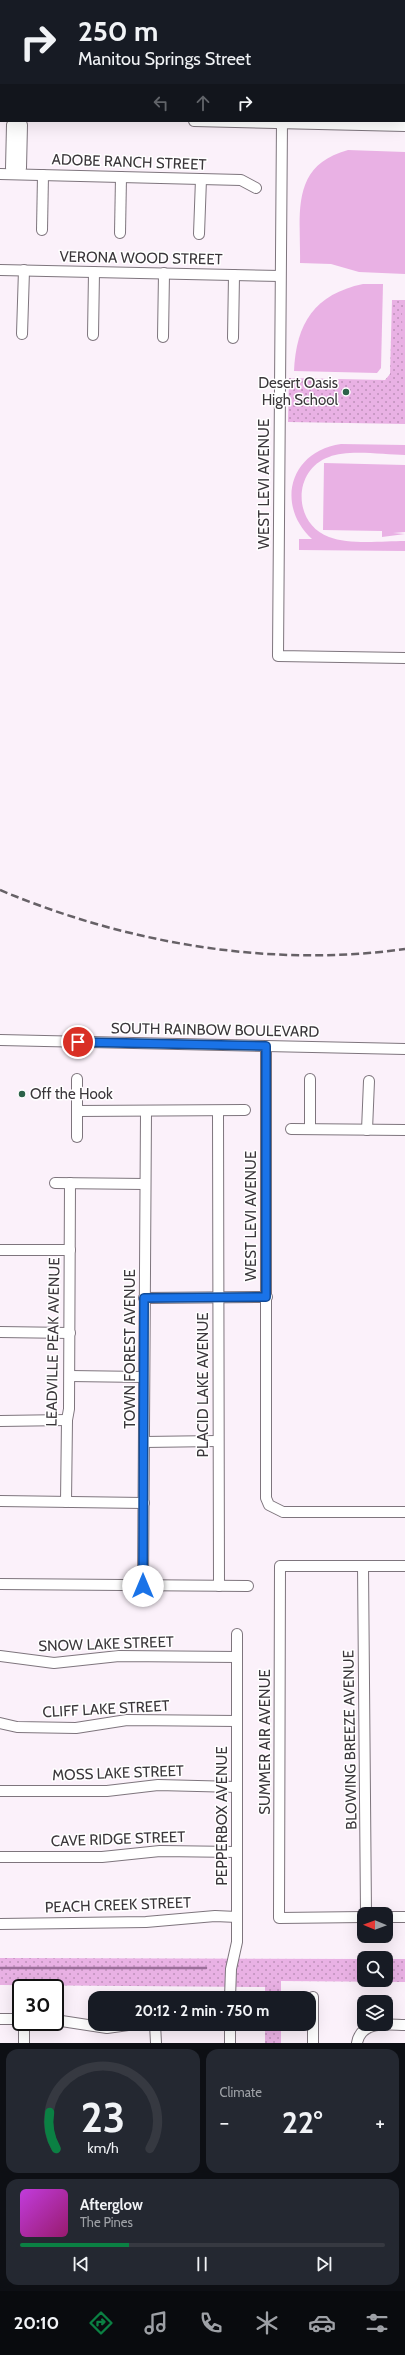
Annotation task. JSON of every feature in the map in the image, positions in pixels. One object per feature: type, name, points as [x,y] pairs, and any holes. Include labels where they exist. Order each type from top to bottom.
[{"type":"street","points":[[14,122],[12,125],[11,168],[16,174],[21,168],[22,125],[20,122]]},
{"type":"street","points":[[282,122],[363,123],[405,126]]},
{"type":"street","name":"WEST LEVI AVENUE","points":[[282,122],[278,656],[405,658]]},
{"type":"street","name":"ADOBE RANCH STREET","points":[[0,174],[241,180],[256,188]]},
{"type":"street","points":[[42,230],[43,175]]},
{"type":"street","points":[[120,232],[121,177]]},
{"type":"street","points":[[199,234],[201,180]]},
{"type":"street","name":"VERONA WOOD STREET","points":[[0,270],[280,276]]},
{"type":"street","points":[[22,334],[24,270]]},
{"type":"street","points":[[93,335],[94,272]]},
{"type":"street","points":[[163,337],[164,273]]},
{"type":"street","points":[[233,338],[234,275]]},
{"type":"street","name":"SOUTH RAINBOW BOULEVARD","points":[[0,1040],[405,1049]]},
{"type":"street","name":"WEST LEVI AVENUE","points":[[266,1046],[266,1489],[269,1505],[284,1512],[405,1512]]},
{"type":"street","points":[[77,1079],[77,1137]]},
{"type":"street","points":[[310,1079],[310,1129]]},
{"type":"street","points":[[367,1130],[369,1081]]},
{"type":"street","points":[[77,1111],[146,1112],[245,1110]]},
{"type":"street","name":"PLACID LAKE AVENUE","points":[[218,1111],[219,1586]]},
{"type":"street","name":"TOWN FOREST AVENUE","points":[[143,1586],[146,1112]]},
{"type":"street","points":[[290,1129],[405,1130]]},
{"type":"street","points":[[55,1183],[145,1184]]},
{"type":"street","name":"LEADVILLE PEAK AVENUE","points":[[66,1502],[67,1420],[69,1409],[70,1376],[70,1183]]},
{"type":"street","points":[[0,1250],[70,1250]]},
{"type":"street","points":[[144,1298],[266,1297]]},
{"type":"street","points":[[0,1332],[70,1333]]},
{"type":"street","points":[[70,1376],[144,1376]]},
{"type":"street","points":[[0,1421],[67,1420]]},
{"type":"street","points":[[144,1442],[218,1442]]},
{"type":"street","points":[[0,1501],[144,1503]]},
{"type":"street","name":"SUMMER AIR AVENUE","points":[[357,1917],[279,1918],[280,1566],[363,1566]]},
{"type":"street","points":[[363,1566],[405,1566]]},
{"type":"street","name":"BLOWING BREEZE AVENUE","points":[[363,1566],[366,1907]]},
{"type":"street","points":[[0,1584],[248,1586]]},
{"type":"street","name":"PEPPERBOX AVENUE","points":[[230,1991],[231,1969],[237,1942],[238,1917],[238,1634]]},
{"type":"street","name":"SNOW LAKE STREET","points":[[0,1656],[54,1663],[119,1656],[238,1657]]},
{"type":"street","name":"CLIFF LAKE STREET","points":[[0,1723],[17,1727],[76,1728],[127,1720],[237,1721]]},
{"type":"street","name":"MOSS LAKE STREET","points":[[0,1791],[108,1791],[158,1785],[237,1787]]},
{"type":"street","name":"CAVE RIDGE STREET","points":[[0,1857],[102,1857],[160,1851],[237,1852]]},
{"type":"street","name":"PEACH CREEK STREET","points":[[0,1924],[139,1922],[209,1916],[238,1917]]},
{"type":"street","points":[[393,1917],[405,1917]]},
{"type":"street","points":[[0,2019],[12,2019]]},
{"type":"street","points":[[64,2021],[88,2025]]},
{"type":"street","points":[[357,2043],[362,2031],[368,2027],[377,2025],[405,2025]]},
{"type":"street","points":[[24,2031],[24,2043]]},
{"type":"street","points":[[155,2031],[156,2043]]},
{"type":"street","points":[[230,2031],[230,2043]]},
{"type":"street","points":[[313,2031],[313,2043]]},
{"type":"shaded area","points":[[348,150],[405,152],[405,274],[359,272],[331,264],[300,263],[300,210],[302,194],[307,180],[316,168],[329,157]]},
{"type":"shaded area","points":[[363,284],[383,284],[381,368],[377,373],[294,371],[299,339],[304,325],[311,313],[332,295]]},
{"type":"shaded area","points":[[392,300],[405,300],[405,424],[288,422],[289,378],[385,380],[390,374]]},
{"type":"shaded area","points":[[402,308],[405,308],[405,374],[403,374]]},
{"type":"shaded area","points":[[341,444],[405,445],[405,455],[346,453],[329,457],[317,464],[308,473],[303,485],[303,509],[309,521],[317,530],[329,537],[346,541],[405,541],[405,551],[299,550],[299,539],[312,539],[301,525],[294,511],[291,496],[294,481],[300,468],[310,457],[324,449]]},
{"type":"shaded area","points":[[324,463],[405,465],[405,532],[393,533],[405,534],[382,537],[382,531],[323,530]]},
{"type":"shaded area","points":[[0,1958],[357,1959],[357,1982],[281,1981],[281,1991],[265,1991],[265,1987],[64,1985],[64,1979],[12,1979],[12,1985],[0,1985]]},
{"type":"shaded area","points":[[393,1959],[405,1959],[405,1982],[393,1982]]},
{"type":"shaded area","points":[[265,2031],[281,2031],[281,2043],[265,2043]]},
{"type":"waterway","points":[[0,1968],[206,1968]]},
{"type":"railway","points":[[0,890],[48,909],[97,924],[148,937],[199,946],[250,953],[302,955],[354,954],[405,949]]},
{"type":"place","name":"Desert Oasis High School","points":[[346,392]]},
{"type":"place","name":"Off the Hook","points":[[22,1094]]},
{"type":"route","points":[[78,1042],[266,1046],[266,1297],[144,1298],[143,1586]]}]
